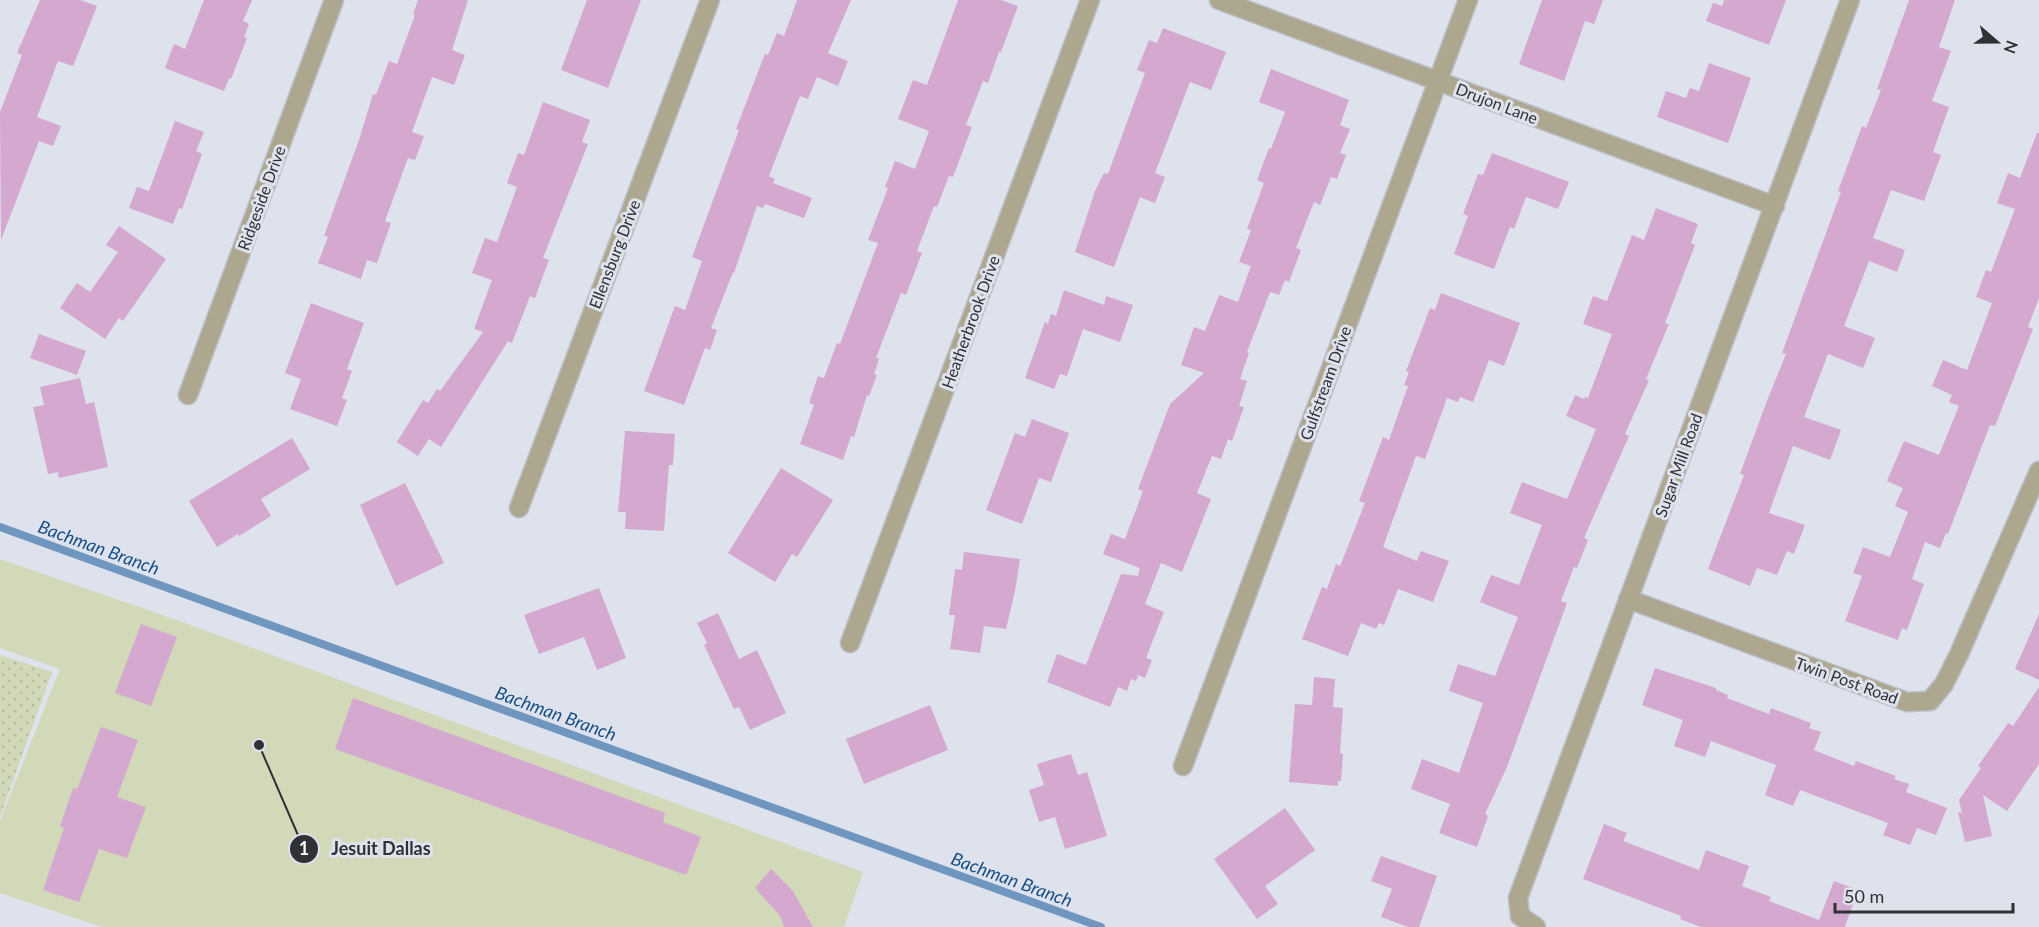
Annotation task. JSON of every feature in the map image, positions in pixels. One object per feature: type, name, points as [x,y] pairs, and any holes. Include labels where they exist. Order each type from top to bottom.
[{"type":"street","name":"Ridgeside Drive","points":[[188,396],[334,0]]},
{"type":"street","name":"Ellensburg Drive","points":[[519,508],[710,0]]},
{"type":"street","name":"Heatherbrook Drive","points":[[850,643],[1090,0]]},
{"type":"street","name":"Drujon Lane","points":[[1219,0],[1774,206]]},
{"type":"street","name":"Gulfstream Drive","points":[[1183,766],[1468,0]]},
{"type":"street","name":"Sugar Mill Road","points":[[1534,926],[1520,916],[1518,898],[1850,0]]},
{"type":"street","name":"Twin Post Road","points":[[1628,598],[1906,702],[1930,701],[1944,684],[1959,654],[2039,471]]},
{"type":"green space","points":[[0,559],[171,618],[863,872],[844,927],[102,927],[0,893],[0,821],[60,669],[0,648]]},
{"type":"green space","points":[[0,655],[52,672],[0,817]]},
{"type":"building","points":[[40,0],[80,0],[97,6],[73,66],[58,61],[37,117],[61,126],[53,146],[39,141],[1,240],[0,112],[22,55],[17,53]]},
{"type":"building","points":[[204,0],[252,0],[243,21],[249,24],[244,37],[247,38],[224,91],[165,68],[174,44],[185,49]]},
{"type":"building","points":[[418,0],[468,0],[452,50],[465,55],[454,85],[432,77],[412,132],[424,136],[415,160],[408,158],[385,221],[391,223],[377,263],[367,260],[361,279],[318,263],[328,237],[324,236],[373,94],[376,95],[389,61],[397,64],[415,15],[413,14]]},
{"type":"building","points":[[587,0],[641,0],[608,88],[561,70]]},
{"type":"building","points":[[797,0],[851,0],[828,53],[848,61],[838,86],[817,77],[808,99],[800,96],[769,176],[775,179],[773,183],[812,198],[804,218],[765,204],[763,208],[757,206],[734,273],[711,328],[717,330],[710,350],[705,348],[684,405],[644,391],[675,306],[685,310],[702,261],[692,257],[739,130],[736,129],[765,54],[768,55],[777,33],[784,36]]},
{"type":"building","points":[[958,0],[1001,0],[1018,6],[988,83],[983,81],[966,125],[972,127],[953,177],[949,176],[937,207],[934,206],[917,251],[922,253],[906,295],[901,293],[876,358],[879,359],[874,374],[877,375],[869,396],[867,395],[854,437],[851,436],[843,460],[800,444],[814,405],[809,403],[818,376],[824,378],[837,343],[840,344],[878,243],[868,240],[888,188],[885,187],[895,161],[915,169],[929,131],[898,119],[913,80],[927,85]]},
{"type":"building","points":[[1542,0],[1603,0],[1594,24],[1585,21],[1564,81],[1519,64]]},
{"type":"building","points":[[1724,0],[1786,0],[1769,45],[1706,21],[1713,3],[1722,6]]},
{"type":"building","points":[[1909,0],[1955,0],[1939,47],[1951,51],[1932,101],[1949,107],[1933,152],[1941,155],[1924,201],[1891,190],[1873,238],[1905,250],[1897,272],[1869,261],[1844,326],[1875,338],[1863,368],[1828,354],[1804,417],[1841,430],[1830,460],[1793,446],[1769,513],[1805,525],[1794,554],[1787,551],[1777,575],[1757,568],[1750,586],[1708,569],[1744,475],[1740,474],[1786,354],[1782,353],[1841,192],[1838,191],[1862,126],[1866,128],[1881,90],[1877,89]]},
{"type":"building","points":[[1163,28],[1226,52],[1211,90],[1190,82],[1155,173],[1165,177],[1155,203],[1140,197],[1114,267],[1075,252],[1095,191],[1104,173],[1108,174],[1145,73],[1137,70],[1149,40],[1157,43]]},
{"type":"building","points":[[1709,63],[1751,78],[1728,143],[1657,117],[1666,91],[1686,98],[1690,88],[1699,91]]},
{"type":"building","points":[[1271,69],[1349,100],[1340,125],[1350,129],[1340,153],[1346,155],[1337,179],[1331,177],[1320,205],[1314,202],[1296,248],[1301,250],[1289,282],[1285,280],[1279,295],[1270,292],[1247,352],[1249,353],[1240,379],[1247,381],[1239,406],[1244,407],[1232,441],[1228,439],[1221,459],[1212,456],[1197,493],[1211,499],[1182,572],[1161,563],[1145,604],[1164,612],[1146,658],[1152,660],[1145,678],[1138,675],[1136,681],[1131,679],[1127,691],[1118,687],[1110,707],[1047,682],[1057,654],[1086,665],[1121,574],[1138,576],[1140,568],[1103,554],[1111,534],[1125,539],[1143,491],[1138,489],[1170,404],[1204,373],[1181,365],[1194,327],[1205,331],[1219,295],[1238,302],[1251,266],[1239,262],[1251,230],[1247,229],[1264,183],[1257,180],[1285,112],[1259,102]]},
{"type":"building","points":[[543,102],[590,120],[582,142],[588,144],[543,258],[549,260],[535,298],[530,296],[512,343],[508,341],[441,447],[429,439],[418,456],[397,442],[423,400],[428,403],[437,389],[440,391],[483,332],[474,329],[492,280],[472,273],[485,238],[497,242],[517,187],[507,183],[518,153],[524,155]]},
{"type":"building","points":[[175,121],[204,132],[196,151],[202,154],[182,209],[179,208],[173,224],[129,208],[137,187],[149,191]]},
{"type":"building","points":[[2037,133],[2039,133],[2039,298],[2028,327],[2033,329],[1995,426],[1990,425],[1948,534],[1946,533],[1940,548],[1925,542],[1912,579],[1924,584],[1907,630],[1902,628],[1898,640],[1845,621],[1862,576],[1853,573],[1863,547],[1890,557],[1908,512],[1895,506],[1903,488],[1887,481],[1904,441],[1939,455],[1959,406],[1949,402],[1952,395],[1932,386],[1943,360],[1967,370],[1992,303],[1976,297],[1986,270],[1991,272],[2015,209],[1997,203],[2008,173],[2020,178]]},
{"type":"building","points":[[1492,153],[1569,182],[1558,209],[1526,197],[1514,229],[1510,227],[1494,269],[1454,254],[1468,216],[1463,214],[1478,174],[1483,175]]},
{"type":"building","points":[[1656,208],[1698,224],[1691,243],[1695,245],[1665,323],[1669,324],[1646,379],[1649,380],[1625,434],[1629,436],[1584,538],[1588,540],[1577,568],[1574,567],[1561,601],[1567,603],[1507,767],[1485,814],[1488,816],[1477,847],[1439,833],[1450,804],[1411,789],[1422,759],[1459,773],[1483,703],[1449,691],[1458,664],[1495,676],[1518,617],[1480,602],[1491,575],[1519,585],[1542,525],[1510,513],[1522,482],[1567,499],[1596,429],[1566,416],[1575,395],[1584,399],[1588,398],[1612,334],[1583,324],[1593,296],[1607,301],[1632,235],[1644,240]]},
{"type":"building","points":[[119,226],[166,259],[123,321],[119,318],[105,339],[60,308],[77,283],[90,292],[118,252],[106,245]]},
{"type":"building","points":[[1064,290],[1104,305],[1106,296],[1133,305],[1120,342],[1083,329],[1067,376],[1060,374],[1054,389],[1025,378],[1045,322],[1048,324],[1051,314],[1056,316]]},
{"type":"building","points":[[1441,293],[1520,323],[1504,366],[1489,360],[1473,402],[1460,397],[1458,402],[1447,398],[1425,459],[1416,456],[1383,547],[1417,561],[1421,551],[1449,561],[1433,602],[1398,589],[1384,625],[1379,623],[1376,629],[1361,623],[1348,656],[1302,639],[1322,587],[1327,589],[1336,564],[1340,566],[1365,503],[1359,501],[1383,437],[1389,440],[1408,386],[1404,385],[1409,372],[1406,371],[1430,308],[1435,310]]},
{"type":"building","points":[[311,303],[364,323],[347,369],[352,371],[342,398],[347,400],[337,426],[290,409],[301,379],[285,373]]},
{"type":"building","points":[[39,334],[86,351],[77,375],[30,358]]},
{"type":"building","points":[[80,378],[86,404],[94,402],[108,467],[59,478],[58,472],[48,474],[33,407],[44,405],[40,387]]},
{"type":"building","points":[[1032,419],[1069,433],[1051,482],[1039,478],[1022,524],[986,510],[1015,433],[1025,437]]},
{"type":"building","points":[[625,431],[675,434],[673,465],[669,465],[664,531],[625,529],[626,512],[618,512]]},
{"type":"building","points":[[292,438],[310,469],[261,499],[271,516],[217,547],[189,501]]},
{"type":"building","points":[[781,468],[833,500],[797,557],[792,554],[775,582],[728,553]]},
{"type":"building","points":[[405,483],[444,563],[396,586],[360,505]]},
{"type":"building","points":[[964,552],[1020,559],[1006,629],[984,626],[980,653],[950,649],[955,615],[949,615],[955,569],[962,570]]},
{"type":"building","points":[[599,588],[626,658],[597,670],[584,637],[539,654],[524,615]]},
{"type":"building","points":[[718,613],[739,659],[757,650],[786,713],[750,730],[739,707],[734,709],[704,645],[707,643],[697,623]]},
{"type":"building","points":[[2039,614],[2039,680],[2015,669]]},
{"type":"building","points":[[141,624],[177,637],[151,706],[115,693]]},
{"type":"building","points":[[1655,668],[1716,688],[1728,695],[1727,698],[1769,714],[1771,708],[1811,723],[1809,728],[1821,732],[1814,750],[1854,766],[1856,761],[1896,776],[1894,779],[1909,784],[1906,792],[1947,808],[1936,835],[1917,828],[1910,845],[1883,835],[1888,823],[1800,790],[1793,806],[1765,795],[1776,765],[1711,741],[1705,757],[1674,746],[1683,720],[1642,705]]},
{"type":"building","points":[[1314,677],[1335,679],[1333,707],[1343,708],[1340,753],[1343,754],[1341,781],[1338,781],[1338,786],[1289,782],[1295,704],[1312,705]]},
{"type":"building","points":[[2039,687],[2039,764],[2007,811],[1983,795],[1992,836],[1965,842],[1958,812],[1962,813],[1959,800],[1981,768],[1978,766],[2008,723],[2013,726]]},
{"type":"building","points":[[353,698],[665,813],[663,822],[701,837],[686,875],[335,749]]},
{"type":"building","points":[[930,705],[948,750],[864,784],[846,739]]},
{"type":"building","points":[[101,727],[138,740],[117,797],[146,807],[127,858],[99,849],[79,902],[43,890],[64,828],[60,826],[73,788],[77,789]]},
{"type":"building","points":[[1071,754],[1078,775],[1087,772],[1107,836],[1065,849],[1055,817],[1039,822],[1029,790],[1044,785],[1037,764]]},
{"type":"building","points":[[1285,808],[1315,850],[1265,886],[1278,904],[1257,919],[1214,859]]},
{"type":"building","points":[[1604,824],[1627,833],[1623,841],[1699,870],[1706,850],[1749,866],[1742,886],[1771,897],[1769,901],[1819,920],[1834,881],[1858,890],[1845,927],[1701,927],[1680,919],[1681,916],[1583,879]]},
{"type":"building","points":[[1381,856],[1437,876],[1419,927],[1408,927],[1381,917],[1392,889],[1371,881]]},
{"type":"building","points":[[771,869],[793,891],[813,927],[784,927],[780,916],[755,888]]},
{"type":"waterway","name":"Bachman Branch","points":[[0,527],[1101,927]]},
{"type":"place","name":"Jesuit Dallas","points":[[259,745]]}]
